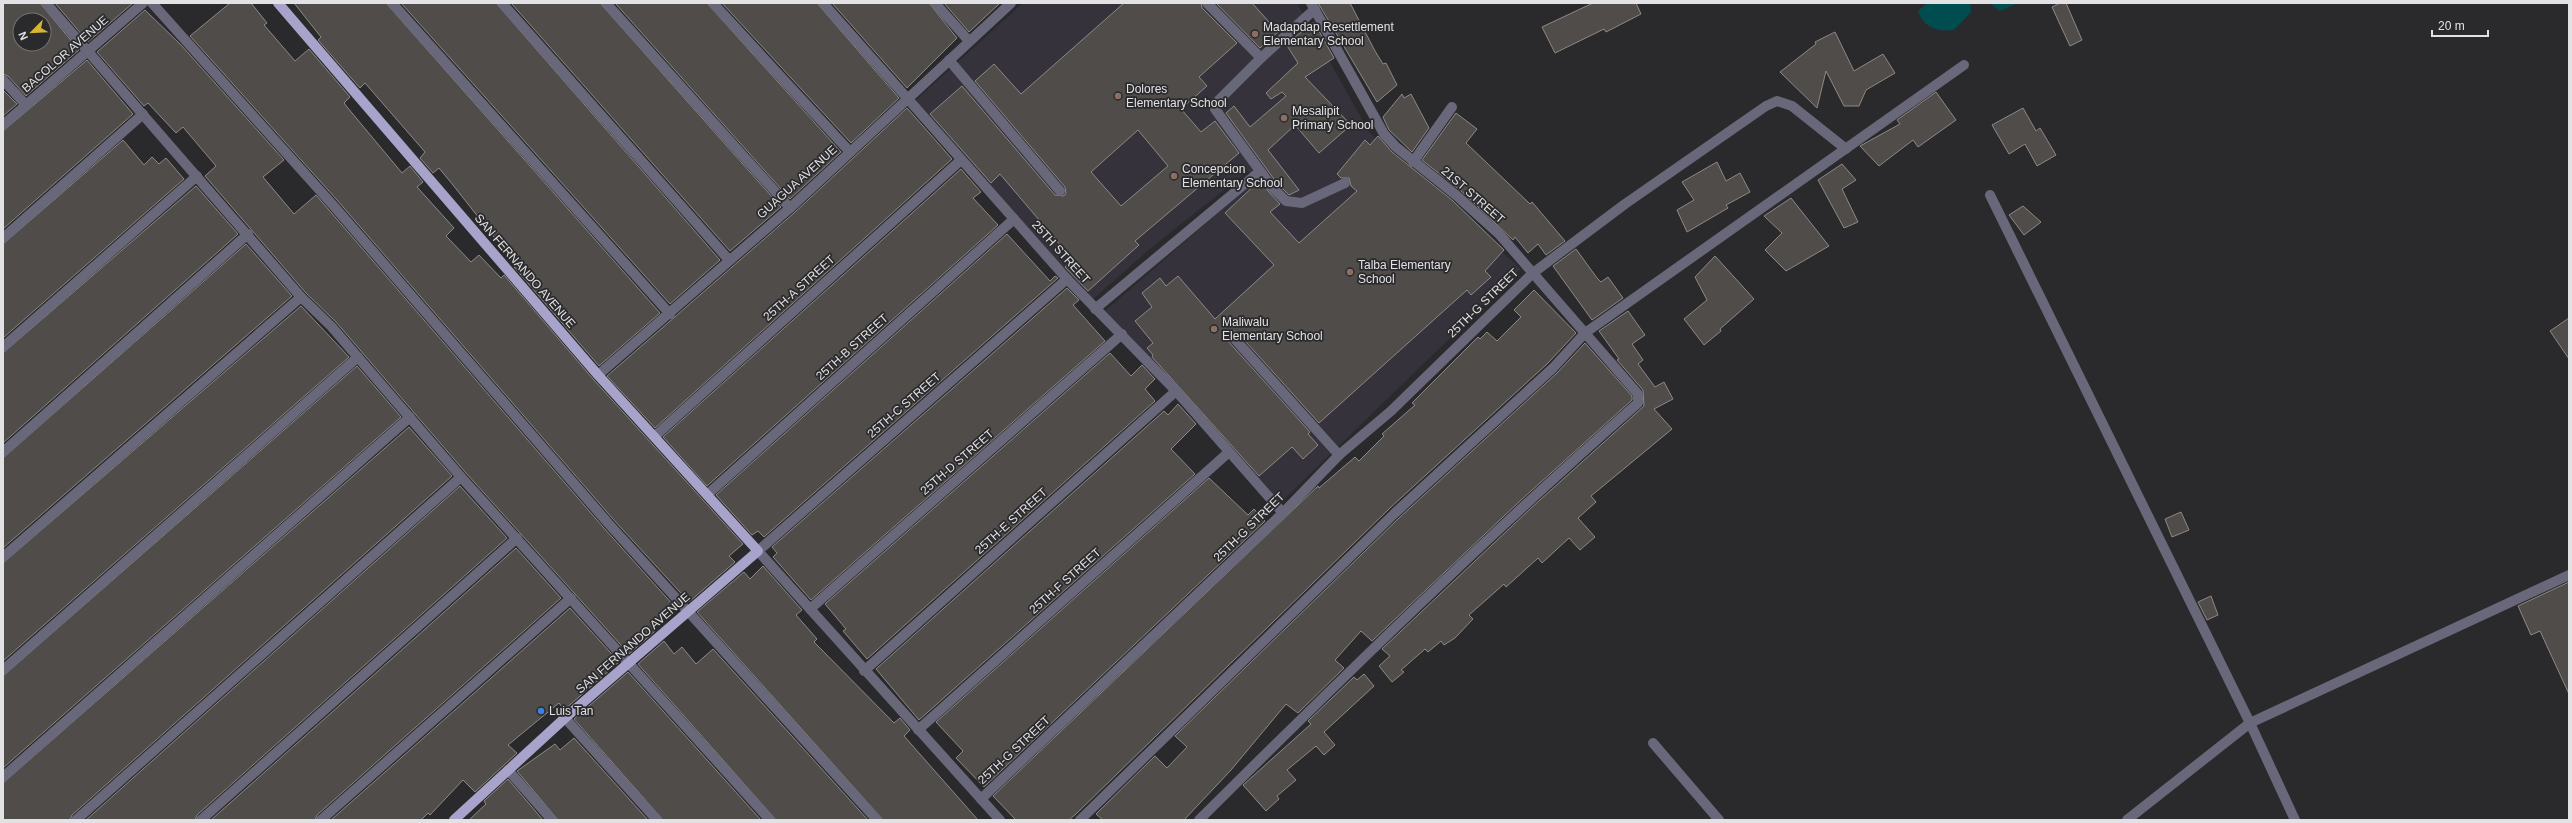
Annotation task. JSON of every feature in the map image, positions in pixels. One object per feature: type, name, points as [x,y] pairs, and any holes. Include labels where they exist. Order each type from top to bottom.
[{"type":"main road","name":"SAN FERNANDO AVENUE","points":[[278,3],[598,375],[708,494],[758,551],[565,718],[454,820]]},
{"type":"street","points":[[46,3],[248,234],[301,297],[358,357],[461,477],[770,820]]},
{"type":"street","name":"BACOLOR AVENUE","points":[[3,125],[89,52],[143,3]]},
{"type":"street","points":[[152,3],[332,204],[608,523],[877,820]]},
{"type":"street","points":[[392,3],[670,314]]},
{"type":"street","points":[[502,3],[729,260]]},
{"type":"street","points":[[606,3],[790,208]]},
{"type":"street","points":[[713,3],[850,152]]},
{"type":"street","name":"25TH STREET","points":[[823,3],[908,97],[961,160],[1067,279],[1176,391],[1283,513]]},
{"type":"street","points":[[935,3],[969,41]]},
{"type":"street","name":"GUAGUA AVENUE","points":[[598,375],[670,314],[729,260],[790,208],[1011,3]]},
{"type":"street","points":[[1207,3],[1261,58]]},
{"type":"street","points":[[1313,6],[1216,103],[1215,109],[1259,172],[1286,201],[1302,203],[1345,183]]},
{"type":"street","name":"21ST STREET","points":[[1199,820],[1385,635],[1563,469],[1638,403],[1638,394],[1499,234],[1456,195],[1396,147],[1384,134],[1313,6]]},
{"type":"street","points":[[949,60],[1060,191]]},
{"type":"street","points":[[1080,820],[1396,513],[1553,368],[1584,333],[1964,66]]},
{"type":"street","points":[[3,80],[26,105]]},
{"type":"street","name":"25TH-G STREET","points":[[981,799],[1283,513],[1339,455],[1391,411],[1533,273],[1625,204],[1766,106],[1778,101],[1792,106],[1846,149]]},
{"type":"street","points":[[1414,162],[1452,107]]},
{"type":"street","points":[[3,238],[143,114]]},
{"type":"street","name":"25TH-A STREET","points":[[655,436],[961,160]]},
{"type":"street","points":[[1096,309],[1259,172]]},
{"type":"street","points":[[3,347],[197,176]]},
{"type":"street","points":[[1990,195],[2250,723],[2295,820]]},
{"type":"street","name":"25TH-B STREET","points":[[708,494],[1014,219]]},
{"type":"street","points":[[3,452],[248,234]]},
{"type":"street","name":"25TH-C STREET","points":[[758,551],[1067,279]]},
{"type":"street","points":[[3,557],[301,297]]},
{"type":"street","name":"25TH-D STREET","points":[[810,609],[1122,334]]},
{"type":"street","points":[[1232,336],[1339,455]]},
{"type":"street","points":[[3,670],[358,357]]},
{"type":"street","name":"25TH-E STREET","points":[[864,671],[1176,391]]},
{"type":"street","points":[[3,777],[410,416]]},
{"type":"street","name":"25TH-F STREET","points":[[918,730],[1229,452]]},
{"type":"street","points":[[76,820],[461,477]]},
{"type":"street","points":[[201,820],[517,538]]},
{"type":"street","name":"SAN FERNANDO AVENUE","points":[[758,551],[864,671],[1000,820]]},
{"type":"street","points":[[2128,820],[2250,723],[2569,575]]},
{"type":"street","points":[[321,820],[571,598]]},
{"type":"street","points":[[565,718],[657,820]]},
{"type":"street","points":[[1653,743],[1719,820]]},
{"type":"street","points":[[508,770],[552,820]]},
{"type":"shaded area","points":[[1023,3],[1297,3],[1369,132],[1521,269],[1279,504],[1105,311],[1256,180],[1248,171],[1152,247],[1091,301],[915,101]]},
{"type":"water","points":[[1927,3],[1970,3],[1971,12],[1954,30],[1932,28],[1924,21],[1918,11]]},
{"type":"water","points":[[1990,3],[2018,3],[2000,11]]},
{"type":"building","points":[[3,3],[40,3],[47,12],[12,12],[12,52],[52,52],[52,17],[79,50],[26,96],[8,76],[3,74]]},
{"type":"building","points":[[55,3],[133,3],[88,42]]},
{"type":"building","points":[[230,3],[251,3],[267,23],[264,25],[295,61],[309,49],[350,97],[344,103],[347,107],[402,173],[410,166],[423,182],[417,187],[454,228],[446,236],[471,262],[479,255],[501,278],[504,275],[593,379],[743,544],[729,556],[735,562],[689,602],[613,519],[337,200],[190,36]]},
{"type":"building","points":[[294,3],[386,3],[660,313],[599,366],[514,267],[516,265],[439,168],[433,173],[420,158],[425,152],[365,83],[360,88],[318,40],[321,37]]},
{"type":"building","points":[[401,3],[496,3],[720,260],[670,304]]},
{"type":"building","points":[[511,3],[600,3],[781,207],[730,251]]},
{"type":"building","points":[[615,3],[707,3],[841,152],[790,199]]},
{"type":"building","points":[[722,3],[817,3],[899,98],[851,143]]},
{"type":"building","points":[[832,3],[929,3],[957,38],[907,88]]},
{"type":"building","points":[[944,3],[1000,3],[969,32]]},
{"type":"building","points":[[1124,3],[1201,3],[1202,8],[1237,43],[1199,77],[1207,86],[1181,109],[1201,132],[1215,121],[1239,153],[1135,241],[1139,245],[1088,291],[1065,267],[1073,260],[1000,174],[991,183],[930,114],[962,86],[1055,195],[1064,196],[1066,193],[1065,187],[975,81],[994,64],[1021,94]],"holes":[[[1138,130],[1168,166],[1121,206],[1091,172]]]},
{"type":"building","points":[[1216,3],[1252,3],[1278,32],[1260,48]]},
{"type":"building","points":[[1318,3],[1350,3],[1375,51],[1383,64],[1386,63],[1397,85],[1377,102]]},
{"type":"building","points":[[1593,3],[1636,3],[1641,14],[1606,32],[1604,29],[1555,53],[1542,27]]},
{"type":"building","points":[[2060,3],[2066,3],[2082,40],[2070,46],[2052,7]]},
{"type":"building","points":[[145,10],[181,45],[284,160],[263,177],[294,214],[316,195],[603,527],[675,607],[652,628],[655,631],[629,654],[466,473],[336,322],[306,293],[205,176],[216,166],[183,127],[176,133],[148,103],[144,106],[97,52]]},
{"type":"building","points":[[1314,22],[1334,58],[1305,77],[1351,125],[1319,153],[1295,125],[1268,150],[1299,190],[1289,195],[1276,182],[1226,113],[1234,106],[1250,127],[1286,96],[1282,92],[1271,99],[1266,93],[1298,63],[1286,44]]},
{"type":"building","points":[[1835,32],[1854,71],[1883,54],[1895,73],[1866,90],[1859,106],[1844,106],[1826,71],[1817,108],[1780,72],[1816,44],[1815,42]]},
{"type":"building","points":[[87,60],[133,114],[3,229],[3,131]]},
{"type":"building","points":[[3,90],[17,104],[3,116]]},
{"type":"building","points":[[1936,92],[1956,120],[1918,147],[1913,140],[1879,166],[1860,146],[1900,124],[1897,120]]},
{"type":"building","points":[[1402,94],[1404,98],[1411,94],[1429,128],[1412,152],[1389,130],[1383,117]]},
{"type":"building","points":[[907,108],[952,159],[655,428],[607,376],[794,213]]},
{"type":"building","points":[[2023,108],[2036,131],[2040,128],[2056,155],[2037,166],[2025,144],[2009,154],[1992,125]]},
{"type":"building","points":[[1456,113],[1477,129],[1466,143],[1530,204],[1532,202],[1565,241],[1546,255],[1538,244],[1528,253],[1515,237],[1513,240],[1460,190],[1422,160]]},
{"type":"building","points":[[1378,136],[1392,152],[1452,200],[1504,250],[1485,271],[1491,277],[1471,295],[1467,290],[1319,423],[1237,332],[1231,330],[1227,331],[1227,340],[1310,432],[1308,434],[1318,445],[1303,459],[1292,447],[1259,476],[1152,357],[1153,355],[1147,348],[1153,343],[1135,321],[1152,307],[1142,293],[1160,278],[1166,286],[1178,276],[1215,319],[1274,265],[1225,213],[1259,181],[1280,204],[1270,212],[1299,243],[1357,191],[1351,186],[1349,178],[1341,178],[1337,174],[1365,140],[1370,145]]},
{"type":"building","points":[[123,140],[144,165],[152,157],[159,164],[166,158],[184,179],[3,338],[3,244]]},
{"type":"building","points":[[1717,162],[1726,181],[1740,173],[1750,192],[1726,205],[1728,208],[1687,232],[1677,210],[1694,200],[1682,182]]},
{"type":"building","points":[[1842,164],[1856,180],[1842,189],[1858,222],[1844,228],[1818,180]]},
{"type":"building","points":[[961,169],[981,192],[973,198],[998,225],[707,486],[663,437]]},
{"type":"building","points":[[196,186],[238,234],[3,443],[3,353]]},
{"type":"building","points":[[1791,198],[1829,246],[1786,271],[1765,250],[1782,233],[1764,216]]},
{"type":"building","points":[[2023,206],[2041,222],[2024,235],[2009,215]]},
{"type":"building","points":[[1007,234],[1050,281],[1055,276],[1058,278],[764,537],[758,531],[752,535],[716,495]]},
{"type":"building","points":[[246,244],[292,296],[3,548],[3,458]]},
{"type":"building","points":[[1576,249],[1597,278],[1601,282],[1608,277],[1623,298],[1592,320],[1553,266]]},
{"type":"building","points":[[1715,256],[1754,299],[1720,329],[1721,331],[1704,345],[1684,319],[1707,300],[1695,277]]},
{"type":"building","points":[[1067,288],[1079,300],[1073,305],[1105,341],[811,600],[773,557],[777,553],[772,547]]},
{"type":"building","points":[[1534,290],[1576,333],[1548,363],[1390,508],[1069,820],[1016,820],[993,796],[1318,486],[1319,488],[1355,457],[1359,461],[1384,436],[1382,434],[1415,405],[1412,403],[1478,337],[1480,339],[1487,332],[1497,341],[1521,317],[1514,310]]},
{"type":"building","points":[[301,306],[349,357],[3,661],[3,563]]},
{"type":"building","points":[[1628,311],[1645,335],[1632,344],[1643,360],[1638,364],[1655,387],[1664,382],[1673,399],[1654,409],[1672,429],[1591,496],[1596,502],[1578,518],[1595,537],[1580,550],[1569,538],[1542,563],[1538,558],[1506,587],[1504,584],[1469,615],[1473,619],[1455,638],[1444,645],[1441,641],[1428,652],[1425,649],[1401,670],[1404,672],[1392,682],[1379,666],[1390,656],[1382,649],[1530,509],[1644,406],[1643,390],[1617,360],[1619,359],[1599,331]]},
{"type":"building","points":[[2569,318],[2569,359],[2550,331]]},
{"type":"building","points":[[1585,343],[1632,396],[1632,400],[1521,500],[1372,641],[1361,631],[1335,660],[1344,668],[1298,713],[1286,704],[1231,770],[1184,820],[1103,820],[1096,814],[1155,756],[1167,768],[1187,747],[1175,736],[1399,518],[1557,373]]},
{"type":"building","points":[[1110,353],[1131,376],[1142,365],[1155,379],[1145,389],[1155,401],[867,659],[843,631],[846,629],[825,604]]},
{"type":"building","points":[[357,366],[401,417],[3,768],[3,676]]},
{"type":"building","points":[[1178,404],[1196,424],[1171,449],[1195,474],[919,720],[876,669],[1164,411],[1168,415]]},
{"type":"building","points":[[409,427],[452,476],[72,815],[70,820],[3,820],[3,783]]},
{"type":"building","points":[[1209,478],[1248,515],[1254,509],[1265,521],[984,787],[956,758],[963,751],[936,722]]},
{"type":"building","points":[[460,486],[507,538],[197,815],[195,820],[86,820]]},
{"type":"building","points":[[2181,512],[2189,530],[2172,537],[2165,519]]},
{"type":"building","points":[[516,548],[561,598],[317,815],[315,820],[211,820]]},
{"type":"building","points":[[763,566],[802,610],[796,615],[817,639],[814,642],[894,723],[900,718],[910,730],[904,736],[978,820],[883,820],[697,612],[744,572],[750,579]]},
{"type":"building","points":[[2569,582],[2569,694],[2540,631],[2531,635],[2518,606]]},
{"type":"building","points":[[2211,596],[2218,615],[2207,620],[2198,602]]},
{"type":"building","points":[[570,608],[619,662],[564,710],[559,703],[508,745],[517,753],[475,792],[463,780],[430,815],[428,813],[421,820],[331,820]]},
{"type":"building","points":[[664,641],[674,654],[682,647],[696,664],[713,649],[868,820],[776,820],[638,664]]},
{"type":"building","points":[[628,672],[761,820],[663,820],[574,719]]},
{"type":"building","points":[[1364,674],[1374,686],[1324,732],[1335,745],[1324,755],[1316,746],[1287,770],[1296,780],[1277,796],[1279,799],[1266,811],[1243,785],[1311,724],[1308,721],[1354,677],[1357,680]]},
{"type":"building","points":[[574,738],[648,820],[558,820],[517,771],[555,744],[560,750]]},
{"type":"building","points":[[508,779],[543,820],[469,820],[486,804],[484,801]]},
{"type":"place","name":"Madapdap Resettlement Elementary School","points":[[1255,34]]},
{"type":"place","name":"Dolores Elementary School","points":[[1118,96]]},
{"type":"place","name":"Mesalipit Primary School","points":[[1284,118]]},
{"type":"place","name":"Concepcion Elementary School","points":[[1174,176]]},
{"type":"place","name":"Talba Elementary School","points":[[1350,272]]},
{"type":"place","name":"Maliwalu Elementary School","points":[[1214,329]]},
{"type":"place","name":"Luis Tan","points":[[541,711]]}]
